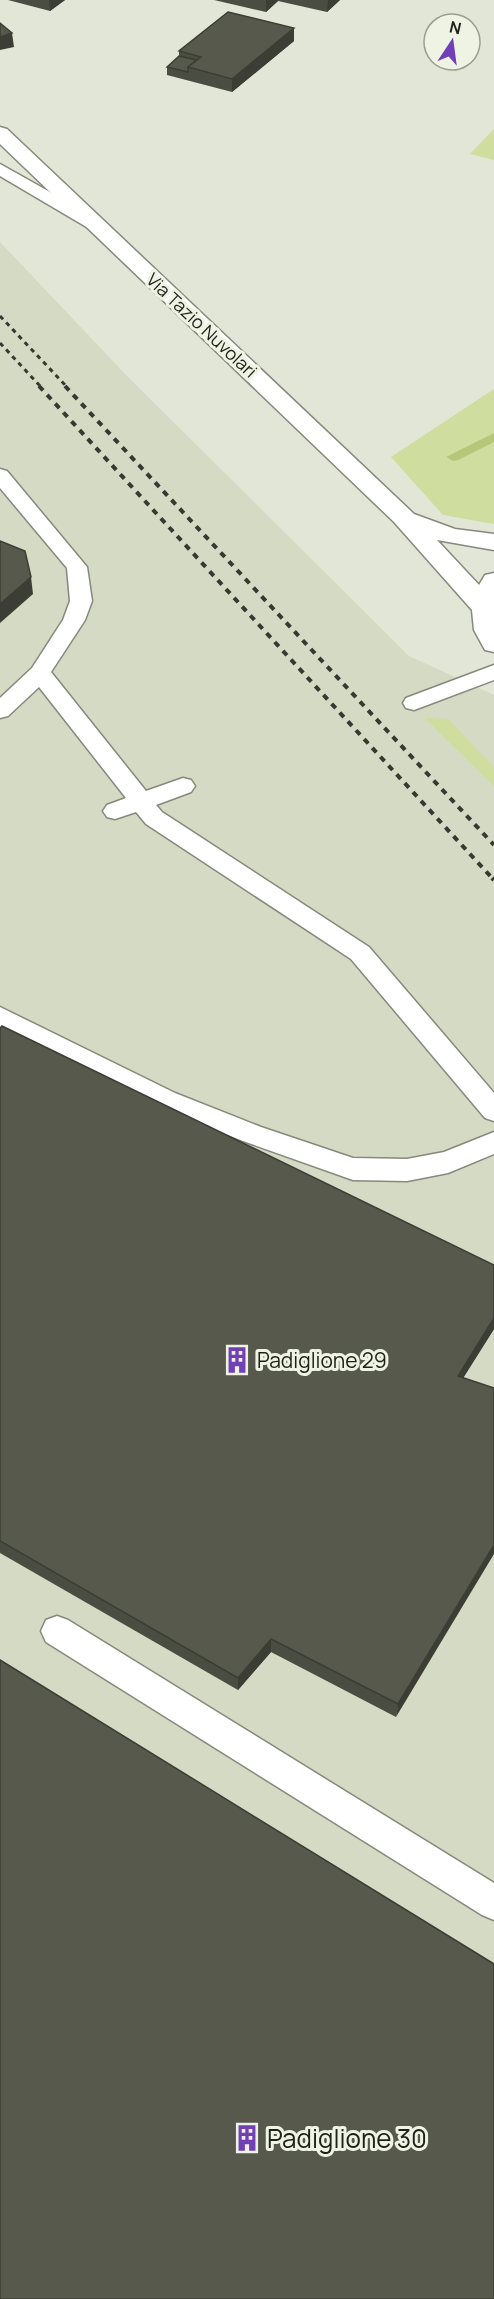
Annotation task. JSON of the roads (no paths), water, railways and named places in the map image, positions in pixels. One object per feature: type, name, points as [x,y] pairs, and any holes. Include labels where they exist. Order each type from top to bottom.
[{"type":"street","name":"Via Tazio Nuvolari","points":[[0,133],[404,517],[484,607]]},
{"type":"street","name":"Via Tazio Nuvolari","points":[[404,517],[450,536],[494,542]]},
{"type":"street","points":[[494,581],[484,607],[489,638],[494,644]]},
{"type":"lane","points":[[0,169],[101,228]]},
{"type":"lane","points":[[0,475],[77,567],[81,601],[74,620],[40,673],[0,711]]},
{"type":"lane","points":[[414,703],[494,672]]},
{"type":"lane","points":[[40,673],[154,818],[360,953],[494,1111]]},
{"type":"lane","points":[[115,811],[183,786]]},
{"type":"lane","points":[[0,1017],[166,1100],[252,1134],[353,1169],[407,1170],[448,1162],[494,1143]]},
{"type":"lane","points":[[57,1631],[494,1903]]},
{"type":"waterway","points":[[453,457],[494,437]]},
{"type":"railway","points":[[0,316],[67,387]]},
{"type":"railway","points":[[0,343],[41,387]]},
{"type":"railway","points":[[39,386],[493,879]]},
{"type":"railway","points":[[65,386],[494,845]]},
{"type":"place","name":"Padiglione 29","points":[[237,1360]]},
{"type":"place","name":"Padiglione 30","points":[[247,2138]]}]
